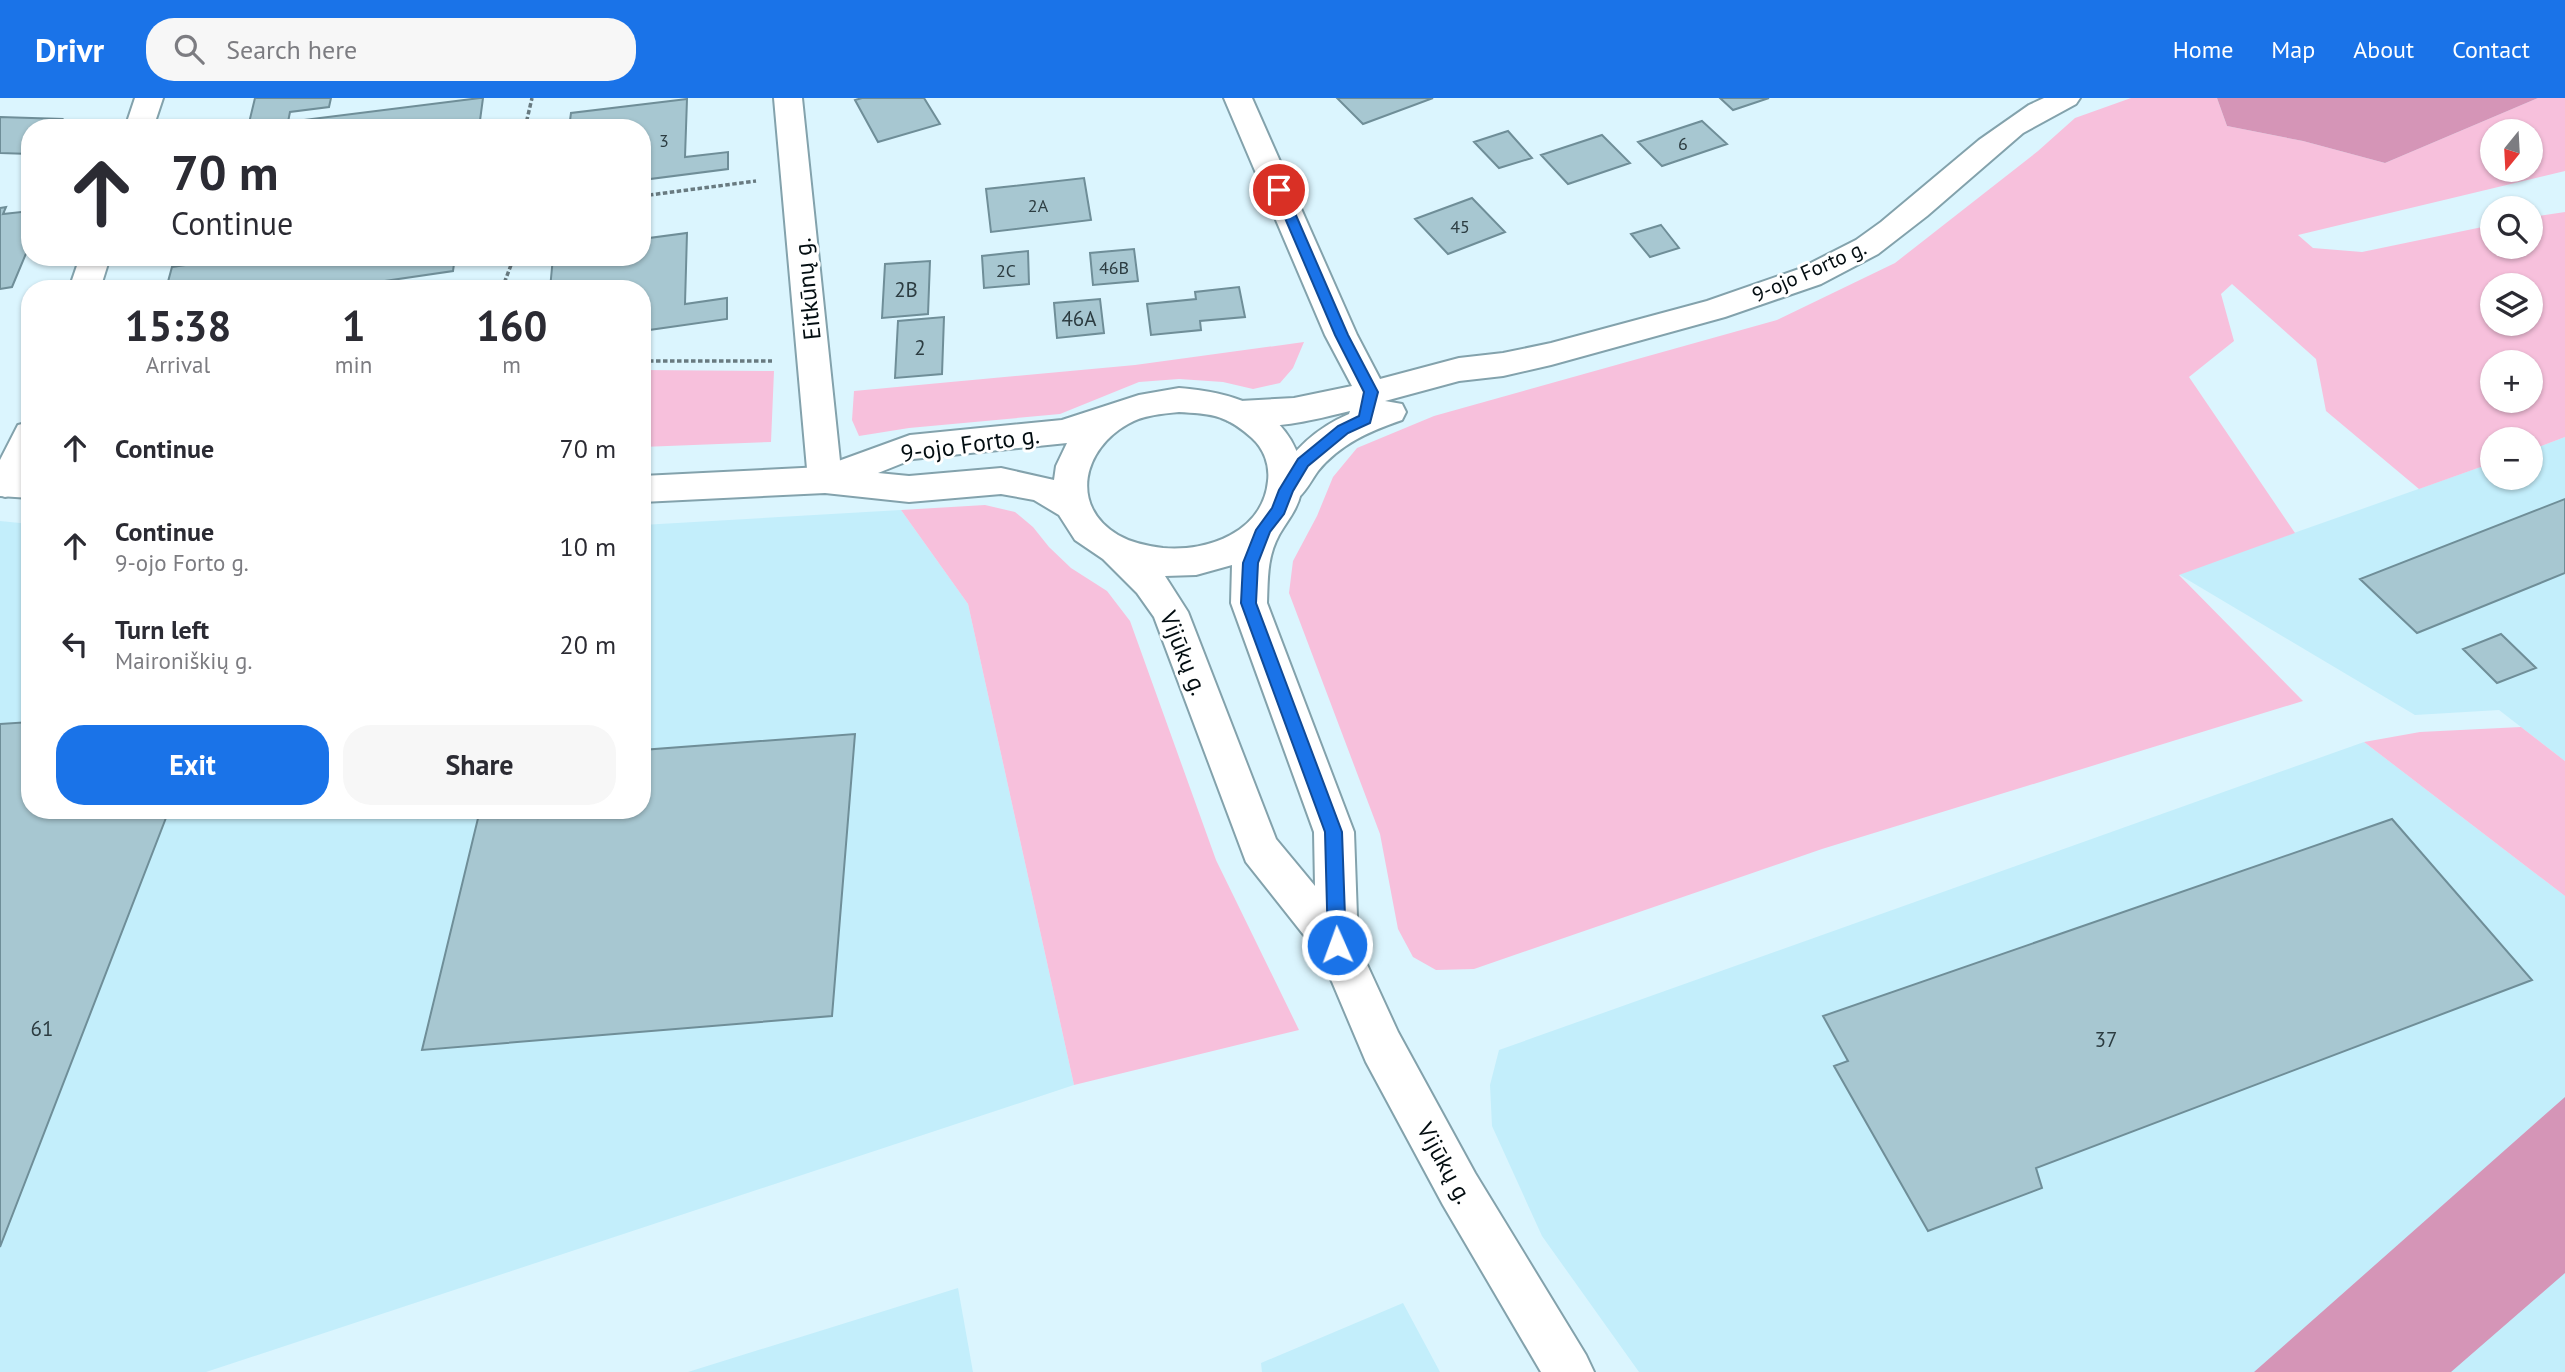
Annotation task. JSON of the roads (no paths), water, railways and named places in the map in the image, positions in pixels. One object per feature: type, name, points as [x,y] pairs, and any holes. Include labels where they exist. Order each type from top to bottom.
[{"type":"main road","points":[[142,119],[149,98]]},
{"type":"main road","name":"Eitkūnų g.","points":[[788,98],[825,480]]},
{"type":"main road","points":[[1238,98],[1341,335],[1368,406]]},
{"type":"main road","name":"9-ojo Forto g.","points":[[1240,413],[1274,414],[1368,406],[1469,388],[1511,363],[1755,296],[1821,270],[1866,247],[1914,212],[2017,126],[2066,98]]},
{"type":"main road","points":[[1179,400],[1211,403],[1240,413],[1262,427],[1278,446],[1286,467],[1286,490],[1279,510],[1264,530],[1240,547],[1211,559],[1179,564],[1147,561],[1117,552],[1097,540],[1082,524],[1072,506],[1069,480],[1076,456],[1092,433],[1116,416],[1146,404],[1179,400]]},
{"type":"main road","name":"9-ojo Forto g.","points":[[1286,490],[1303,462],[1368,406]]},
{"type":"main road","name":"9-ojo Forto g.","points":[[825,480],[910,447],[1062,432],[1116,416]]},
{"type":"main road","points":[[12,484],[21,459]]},
{"type":"main road","name":"9-ojo Forto g.","points":[[651,489],[825,480],[909,489],[1001,481],[1042,489],[1072,506]]},
{"type":"main road","name":"Vijūkų g.","points":[[1264,530],[1250,563],[1248,603],[1334,832],[1337,945]]},
{"type":"main road","name":"Vijūkų g.","points":[[1117,552],[1150,583],[1170,612],[1260,849],[1337,945],[1382,1047],[1452,1177],[1569,1372]]}]
